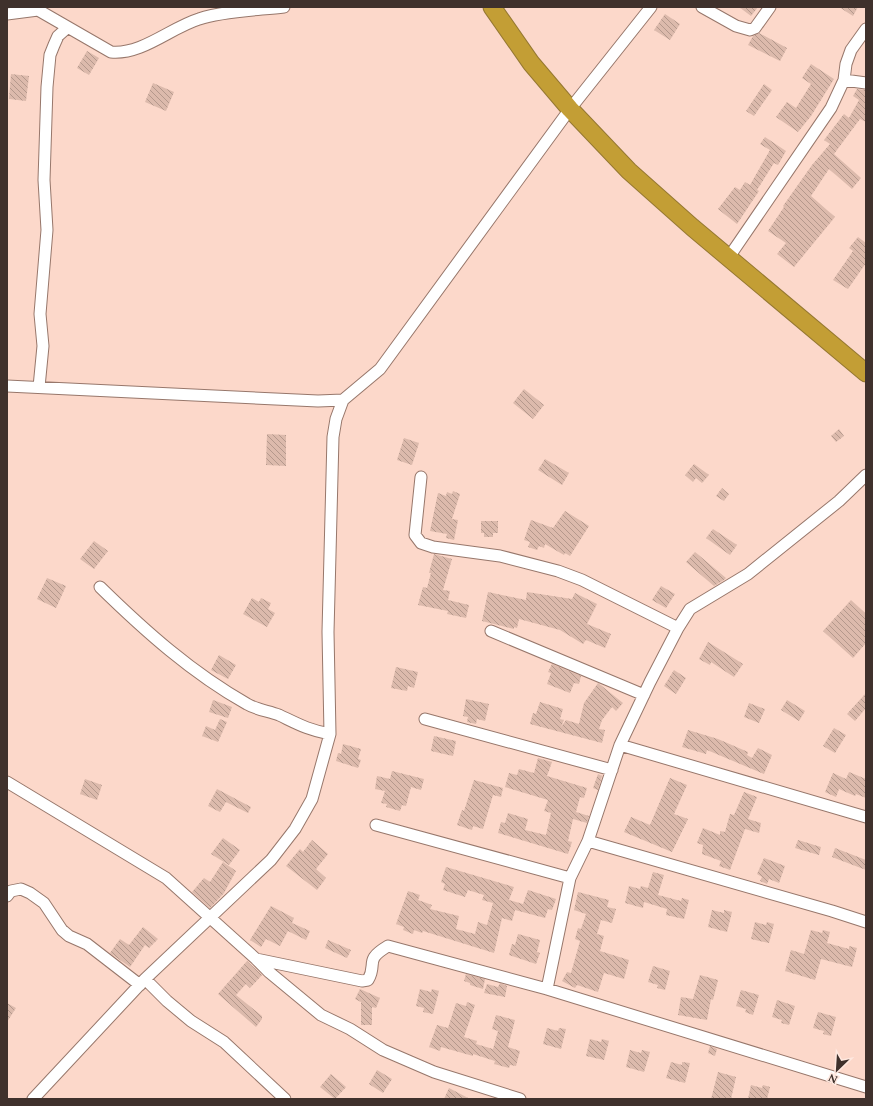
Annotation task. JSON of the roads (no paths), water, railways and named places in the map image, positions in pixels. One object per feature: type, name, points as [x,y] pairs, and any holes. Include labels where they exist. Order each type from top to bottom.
[{"type":"highway","points":[[495,8],[531,62],[570,109],[629,171],[692,227],[730,257],[866,373]]},
{"type":"street","points":[[7,14],[39,9],[67,28],[111,52],[122,53],[134,50],[199,18],[224,10],[284,7]]},
{"type":"street","points":[[33,1099],[143,982],[271,860],[296,829],[312,800],[330,734],[328,632],[333,437],[336,419],[343,400],[380,369],[570,109],[651,7]]},
{"type":"street","points":[[702,7],[736,26],[750,30],[755,28],[770,7]]},
{"type":"street","points":[[39,387],[43,346],[40,314],[47,230],[44,180],[47,87],[50,54],[58,36],[67,28]]},
{"type":"street","points":[[730,257],[831,108],[844,80],[846,64],[851,50],[866,29]]},
{"type":"street","points":[[844,80],[866,83]]},
{"type":"street","points":[[7,386],[318,401],[343,400]]},
{"type":"street","points":[[546,989],[570,878],[588,841],[620,745],[678,628],[690,609],[748,574],[839,501],[866,475]]},
{"type":"street","points":[[421,477],[415,535],[421,543],[433,547],[500,556],[558,571],[582,580],[678,628]]},
{"type":"street","points":[[100,587],[138,625],[176,657],[248,705],[279,716],[311,730],[330,734]]},
{"type":"street","points":[[491,631],[644,695]]},
{"type":"street","points":[[425,719],[612,770]]},
{"type":"street","points":[[620,745],[866,817]]},
{"type":"street","points":[[7,782],[166,878],[269,972],[321,1015],[350,1029],[383,1050],[434,1072],[520,1099]]},
{"type":"street","points":[[376,825],[570,878]]},
{"type":"street","points":[[588,841],[866,922]]},
{"type":"street","points":[[7,896],[11,891],[21,889],[30,893],[44,903],[62,930],[69,936],[87,944],[143,982],[191,1021],[224,1042],[279,1097]]},
{"type":"street","points":[[256,959],[362,981],[368,980],[370,977],[371,962],[375,956],[388,946],[546,989],[866,1086]]}]
